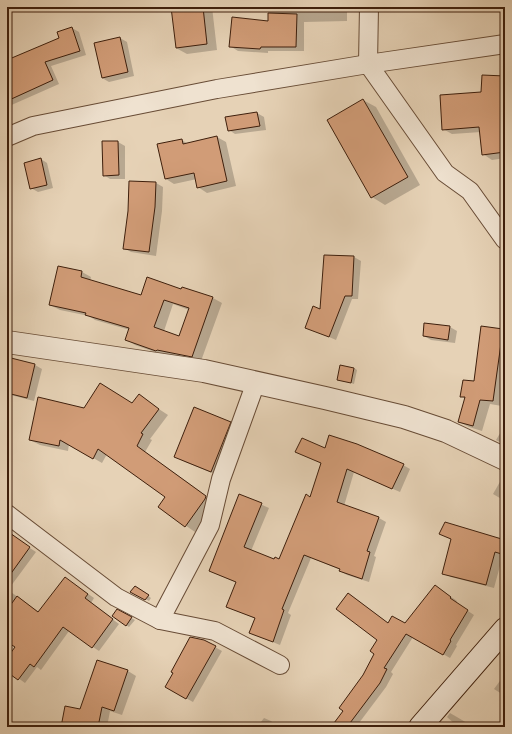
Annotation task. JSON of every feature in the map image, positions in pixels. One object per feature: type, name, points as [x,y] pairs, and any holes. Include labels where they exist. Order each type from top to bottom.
[{"type":"street","points":[[369,7],[368,64],[445,173],[470,191],[505,240]]},
{"type":"street","points":[[7,137],[33,126],[217,89],[368,64],[505,44]]},
{"type":"street","points":[[7,342],[204,371],[256,382],[404,417],[446,431],[505,459]]},
{"type":"street","points":[[160,620],[210,525],[221,479],[256,382]]},
{"type":"street","points":[[7,514],[116,597],[160,620],[215,631],[280,665]]},
{"type":"street","points":[[420,727],[505,629]]},
{"type":"building","points":[[171,7],[203,7],[207,44],[176,48]]},
{"type":"building","points":[[268,13],[297,14],[296,47],[261,47],[260,49],[229,47],[232,17],[268,21]]},
{"type":"building","points":[[72,27],[80,51],[45,62],[53,80],[7,101],[7,60],[59,38],[57,32]]},
{"type":"building","points":[[120,37],[128,72],[102,78],[94,43]]},
{"type":"building","points":[[482,75],[505,76],[505,152],[482,155],[479,127],[442,130],[440,95],[481,92]]},
{"type":"building","points":[[363,99],[408,177],[371,198],[327,120]]},
{"type":"building","points":[[257,112],[260,126],[228,131],[225,117]]},
{"type":"building","points":[[217,136],[227,181],[197,188],[194,173],[165,179],[157,144],[182,139],[183,144]]},
{"type":"building","points":[[102,141],[118,141],[119,175],[103,176]]},
{"type":"building","points":[[41,158],[47,185],[30,189],[24,163]]},
{"type":"building","points":[[129,181],[156,182],[155,207],[149,252],[123,249],[128,211]]},
{"type":"building","points":[[324,255],[354,256],[352,296],[345,296],[329,337],[305,328],[313,306],[320,309]]},
{"type":"building","points":[[58,266],[82,271],[81,277],[141,295],[147,277],[181,289],[182,287],[213,297],[192,357],[156,351],[125,340],[129,328],[85,315],[86,313],[49,305]],"holes":[[[164,300],[189,308],[179,336],[154,327]]]},
{"type":"building","points":[[424,323],[450,326],[448,340],[423,336]]},
{"type":"building","points":[[481,326],[503,329],[493,401],[480,400],[473,426],[458,422],[465,397],[460,397],[463,380],[474,381]]},
{"type":"building","points":[[7,357],[35,364],[27,398],[7,393]]},
{"type":"building","points":[[340,365],[354,368],[351,383],[337,380]]},
{"type":"building","points":[[100,383],[132,403],[139,394],[159,409],[141,433],[143,434],[137,446],[206,496],[185,527],[158,507],[165,497],[98,449],[93,459],[60,440],[59,446],[29,440],[38,397],[84,408]]},
{"type":"building","points":[[194,407],[231,422],[211,472],[174,457]]},
{"type":"building","points":[[329,435],[357,444],[404,464],[392,489],[347,469],[337,502],[379,517],[367,551],[370,552],[362,579],[339,571],[340,569],[304,555],[282,609],[284,610],[273,642],[249,633],[255,618],[226,607],[236,582],[209,571],[239,494],[262,503],[244,547],[274,559],[275,557],[279,559],[306,494],[310,497],[321,463],[295,452],[302,438],[325,448]]},
{"type":"building","points":[[445,522],[505,540],[505,555],[495,552],[486,585],[442,574],[451,539],[439,534]]},
{"type":"building","points":[[7,531],[30,547],[7,579]]},
{"type":"building","points":[[65,577],[88,594],[85,598],[113,619],[92,648],[63,627],[34,667],[30,664],[18,680],[7,672],[7,658],[15,647],[7,642],[7,610],[17,596],[38,612]]},
{"type":"building","points":[[435,585],[451,597],[450,598],[468,610],[443,655],[406,634],[384,668],[387,669],[380,683],[347,727],[331,727],[343,711],[339,708],[363,675],[374,654],[370,651],[377,640],[336,609],[348,593],[388,623],[392,616],[405,623]]},
{"type":"building","points":[[135,586],[149,595],[145,600],[130,592]]},
{"type":"building","points":[[117,609],[132,617],[126,626],[112,616]]},
{"type":"building","points":[[190,637],[204,640],[216,646],[186,699],[165,687],[173,673],[171,672]]},
{"type":"building","points":[[97,660],[128,670],[114,711],[102,707],[98,727],[61,727],[65,706],[80,709]]}]
